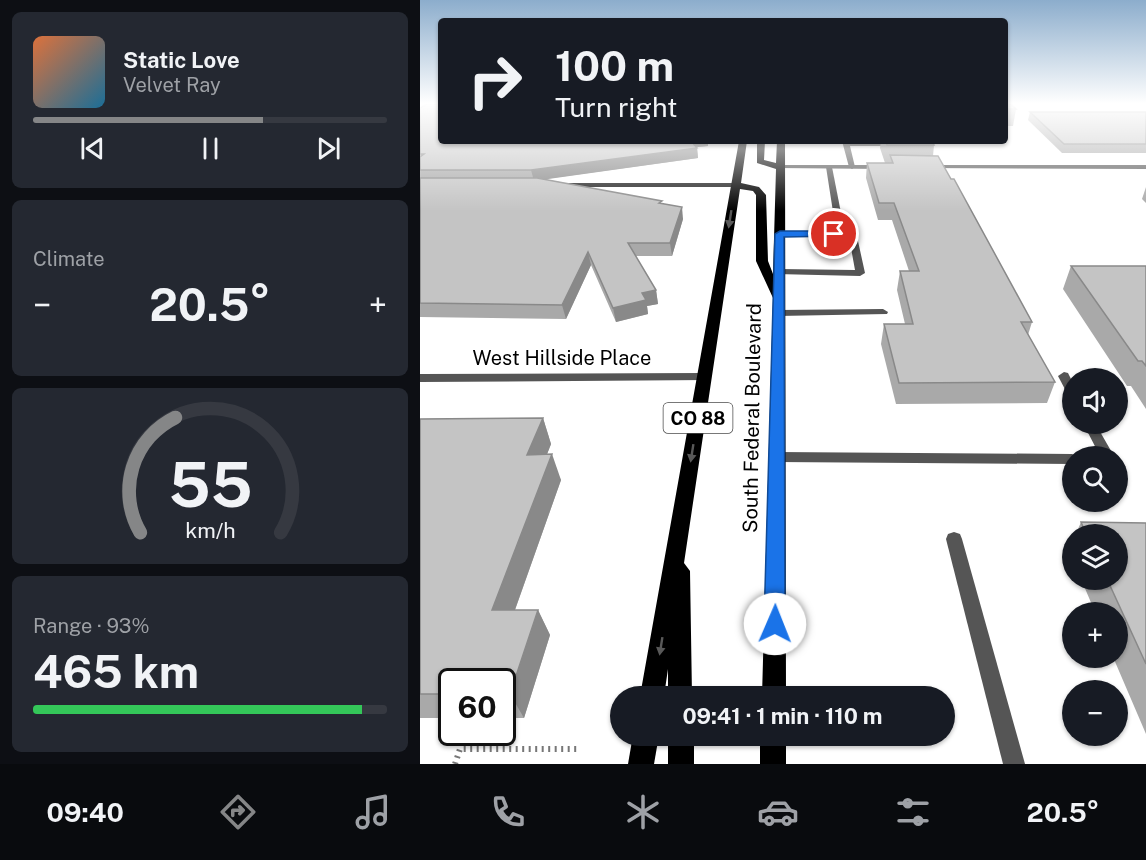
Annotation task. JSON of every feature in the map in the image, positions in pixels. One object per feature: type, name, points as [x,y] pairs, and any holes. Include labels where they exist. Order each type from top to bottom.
[{"type":"main road","name":"South Federal Boulevard","points":[[654,686],[743,144]]},
{"type":"main road","points":[[761,144],[760,161],[780,167]]},
{"type":"main road","name":"South Federal Boulevard","points":[[774,686],[781,144]]},
{"type":"main road","points":[[736,185],[756,189],[761,195],[762,261],[778,307]]},
{"type":"main road","points":[[680,526],[680,686]]},
{"type":"main road","points":[[641,764],[644,746]]},
{"type":"main road","points":[[681,746],[681,764]]},
{"type":"main road","points":[[773,746],[773,764]]},
{"type":"street","points":[[846,144],[852,167]]},
{"type":"street","points":[[780,167],[887,167]]},
{"type":"street","points":[[829,167],[838,218]]},
{"type":"street","points":[[922,167],[1146,167]]},
{"type":"street","points":[[548,185],[736,185]]},
{"type":"street","points":[[779,272],[860,273],[853,234],[780,234]]},
{"type":"street","points":[[778,307],[883,312]]},
{"type":"street","name":"West Hillside Place","points":[[420,378],[704,377]]},
{"type":"street","points":[[777,457],[1062,459]]},
{"type":"street","points":[[954,539],[1014,764]]},
{"type":"path","points":[[454,764],[460,749],[580,749]]},
{"type":"building","points":[[420,140],[438,140],[438,144],[694,144],[697,148],[531,170],[420,170],[420,157],[424,154],[420,154]]},
{"type":"building","points":[[1059,140],[1146,140],[1146,144],[1064,144]]},
{"type":"building","points":[[887,144],[934,145],[887,145]]},
{"type":"building","points":[[890,155],[938,156],[951,179],[954,179],[1032,322],[1021,322],[1055,382],[899,383],[884,324],[913,324],[900,271],[919,271],[894,203],[879,203],[867,163],[893,163]]},
{"type":"building","points":[[420,178],[537,178],[662,201],[659,203],[682,207],[670,243],[628,243],[656,290],[642,293],[646,300],[613,308],[588,252],[562,305],[420,303]]},
{"type":"building","points":[[1071,266],[1146,266],[1146,366],[1142,361],[1138,361]]},
{"type":"building","points":[[543,418],[527,455],[552,454],[492,610],[538,610],[516,676],[516,668],[438,668],[438,694],[420,694],[420,419]]},
{"type":"building","points":[[1081,522],[1146,523],[1146,664],[1128,625],[1128,602],[1118,602],[1112,590],[1128,590],[1128,524],[1082,524]]},
{"type":"route","points":[[775,624],[780,234],[834,234]]}]
